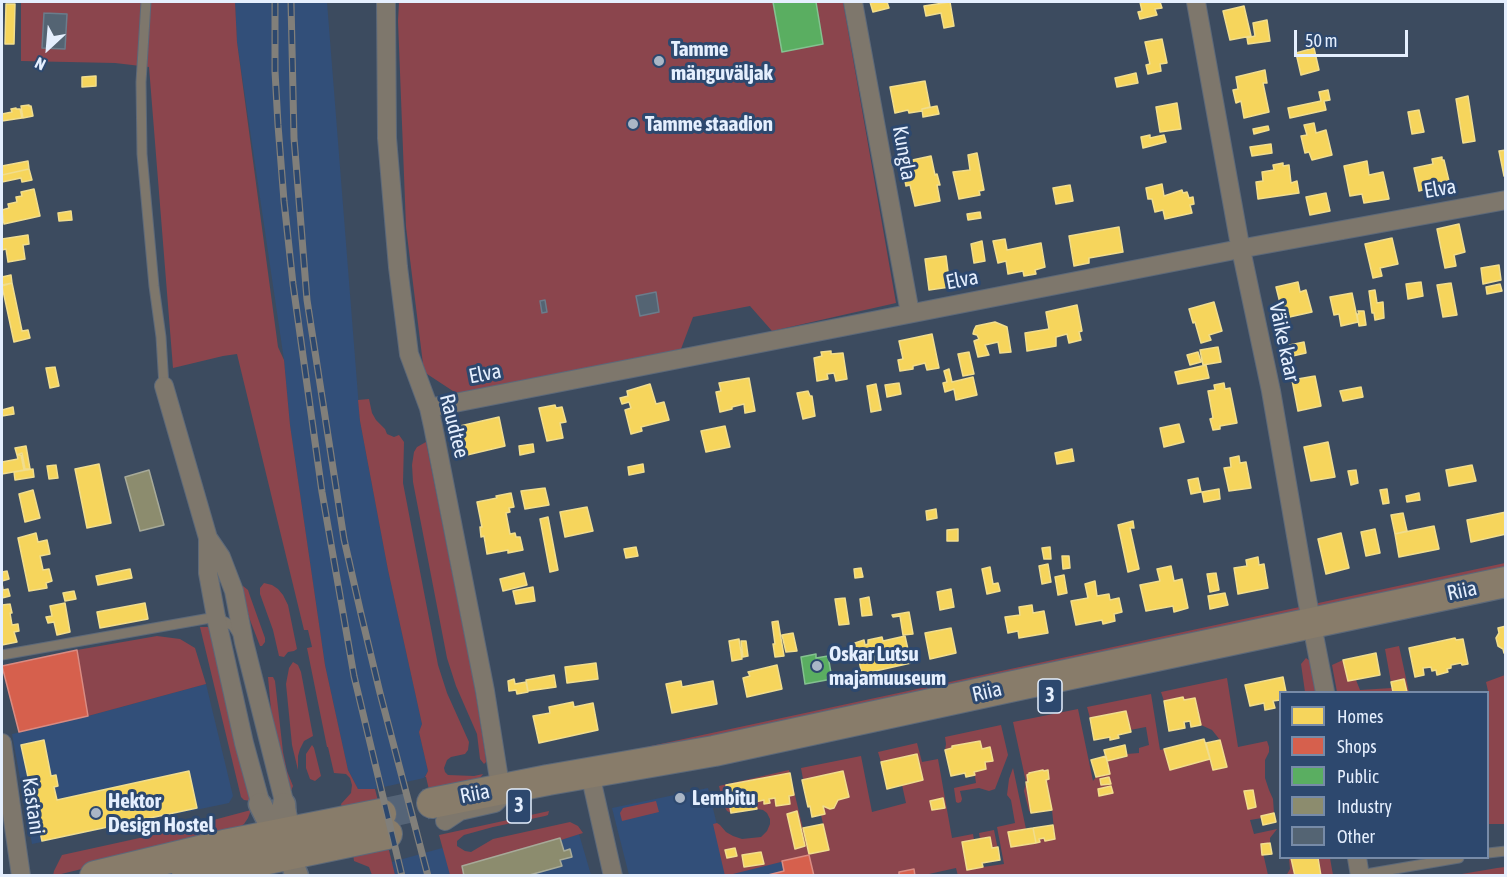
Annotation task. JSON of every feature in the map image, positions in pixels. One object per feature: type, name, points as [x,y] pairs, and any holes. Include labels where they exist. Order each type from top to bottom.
[{"type":"highway","name":"Riia","points":[[592,783],[438,816],[500,790],[592,783],[666,779],[1313,631],[1506,582]]},
{"type":"highway","name":"Riia","points":[[1313,631],[1506,599]]},
{"type":"highway","points":[[95,876],[229,855],[284,851],[379,822]]},
{"type":"highway","points":[[187,876],[229,855]]},
{"type":"street","name":"Raudtee","points":[[386,2],[387,138],[398,267],[409,354],[429,408],[485,691],[500,790]]},
{"type":"street","name":"Kungla","points":[[853,2],[910,313]]},
{"type":"street","name":"Väike kaar","points":[[1196,2],[1241,249],[1271,391],[1325,691]]},
{"type":"street","name":"Elva","points":[[429,408],[1241,249],[1506,200]]},
{"type":"street","points":[[164,386],[208,538],[208,573],[244,743],[261,804],[284,851]]},
{"type":"street","points":[[208,538],[221,557],[234,591],[284,851]]},
{"type":"street","name":"Kastani","points":[[2,743],[21,876]]},
{"type":"street","points":[[592,783],[613,876]]},
{"type":"street","points":[[229,855],[255,822],[261,804]]},
{"type":"street","points":[[284,851],[298,816],[332,835]]},
{"type":"street","points":[[284,851],[306,838],[379,822]]},
{"type":"street","points":[[1357,859],[1360,875]]},
{"type":"lane","points":[[146,2],[141,82],[142,154],[164,386]]},
{"type":"lane","points":[[2,656],[216,617],[233,626],[244,642]]},
{"type":"lane","points":[[1489,853],[1506,852]]},
{"type":"lane","points":[[1360,875],[1453,859]]},
{"type":"shaded area","points":[[21,2],[235,2],[237,42],[278,347],[284,360],[290,425],[325,665],[348,770],[358,789],[375,789],[379,805],[343,811],[341,804],[351,793],[352,785],[346,774],[334,773],[327,747],[307,648],[312,647],[308,630],[304,630],[237,354],[173,368],[149,67],[115,63],[21,61]]},
{"type":"shaded area","points":[[235,2],[327,2],[360,421],[388,570],[422,724],[419,732],[428,771],[424,778],[375,789],[358,789],[348,770],[325,665],[290,425],[284,360],[237,42]]},
{"type":"shaded area","name":"Tamme staadion","points":[[399,2],[843,2],[896,303],[772,331],[750,306],[693,317],[681,349],[459,395],[424,372],[406,227]]},
{"type":"shaded area","points":[[369,399],[372,413],[387,434],[394,437],[399,435],[404,442],[403,483],[438,665],[447,693],[469,742],[465,754],[447,760],[445,772],[448,775],[483,774],[480,778],[430,794],[425,777],[428,771],[419,732],[422,724],[388,570],[360,421],[358,400]]},
{"type":"shaded area","points":[[426,442],[474,683],[485,753],[486,762],[484,764],[480,759],[477,734],[456,686],[447,658],[413,482],[414,452],[417,447]]},
{"type":"shaded area","points":[[1505,563],[1505,571],[646,758],[567,764]]},
{"type":"shaded area","points":[[264,583],[278,589],[288,605],[297,649],[288,652],[284,657],[279,656],[273,630],[260,594],[260,588]]},
{"type":"shaded area","points":[[243,586],[248,590],[265,638],[262,646],[260,646],[250,620],[240,587]]},
{"type":"shaded area","points":[[200,627],[210,629],[251,801],[241,797]]},
{"type":"shaded area","points":[[157,636],[180,639],[195,648],[206,684],[88,716],[77,650]]},
{"type":"shaded area","points":[[1399,646],[1409,691],[1337,691],[1332,665],[1343,660],[1348,681],[1356,680],[1360,690],[1392,688],[1385,649]]},
{"type":"shaded area","points":[[1306,658],[1310,661],[1318,691],[1305,691],[1301,664]]},
{"type":"shaded area","points":[[293,662],[298,665],[301,672],[313,736],[304,741],[300,749],[298,770],[292,745],[286,684],[289,668]]},
{"type":"shaded area","points":[[1505,675],[1505,824],[1489,824],[1489,691],[1486,682]]},
{"type":"shaded area","points":[[268,677],[273,677],[275,681],[283,752],[293,786],[291,791],[272,721]]},
{"type":"shaded area","points":[[1227,678],[1238,747],[1267,741],[1269,747],[1265,760],[1265,778],[1273,799],[1274,813],[1250,820],[1254,834],[1277,829],[1270,838],[1270,843],[1261,844],[1268,875],[958,876],[956,868],[929,875],[915,875],[913,869],[899,872],[899,875],[814,876],[809,855],[725,876],[713,824],[717,823],[726,832],[742,839],[761,837],[767,831],[770,819],[763,810],[731,813],[727,811],[719,786],[789,770],[809,854],[829,850],[821,815],[812,817],[810,807],[808,807],[801,768],[861,756],[872,812],[906,803],[902,785],[923,780],[917,754],[881,762],[878,752],[917,743],[922,762],[938,759],[952,838],[973,834],[974,840],[980,839],[979,833],[994,830],[1000,860],[983,863],[983,867],[1004,864],[997,827],[1015,823],[1011,800],[1007,795],[1013,768],[1026,829],[1009,832],[1011,847],[1039,843],[1039,839],[1044,838],[1045,841],[1055,839],[1052,810],[1031,813],[1029,811],[1024,791],[1026,782],[1013,722],[1078,709],[1093,781],[1096,777],[1110,774],[1107,761],[1127,757],[1127,754],[1139,753],[1139,748],[1149,745],[1146,727],[1130,730],[1126,711],[1090,718],[1087,707],[1151,694],[1160,750],[1210,759],[1213,770],[1227,766],[1220,740],[1212,730],[1201,725],[1195,698],[1184,700],[1183,697],[1164,701],[1161,692]]},
{"type":"shaded area","points":[[206,684],[233,796],[229,803],[32,844],[12,734]]},
{"type":"shaded area","points":[[1001,725],[1008,755],[995,789],[989,791],[979,788],[960,791],[961,802],[956,802],[954,788],[976,783],[975,776],[966,777],[964,773],[951,776],[945,750],[945,737]]},
{"type":"shaded area","points":[[312,745],[321,776],[315,781],[310,779],[306,768],[306,754]]},
{"type":"shaded area","points":[[708,788],[729,874],[809,855],[814,875],[629,875],[612,808]]},
{"type":"shaded area","points":[[656,801],[659,812],[622,821],[620,813],[623,808]]},
{"type":"shaded area","points":[[251,810],[244,824],[234,832],[53,876],[62,855],[176,830]]},
{"type":"shaded area","points":[[549,811],[545,816],[464,835],[457,841],[457,846],[471,852],[493,839],[570,822],[578,826],[583,833],[462,866],[464,876],[450,875],[439,835]]},
{"type":"shaded area","points":[[579,834],[591,875],[395,875],[392,862],[442,848],[462,866]]},
{"type":"shaded area","points":[[388,846],[395,875],[372,875],[369,867],[354,861],[353,854]]},
{"type":"shaded area","points":[[1289,859],[1330,859],[1333,875],[1286,876],[1290,869]]},
{"type":"shaded area","points":[[1505,867],[1505,875],[1456,875],[1497,868]]},
{"type":"building: Homes","points":[[870,2],[887,2],[889,8],[873,12]]},
{"type":"building: Homes","points":[[950,2],[954,26],[944,28],[941,13],[926,16],[924,6]]},
{"type":"building: Homes","points":[[1140,2],[1160,2],[1162,8],[1155,9],[1157,15],[1140,19],[1138,12],[1142,11]]},
{"type":"building: Homes","points":[[6,4],[15,4],[14,44],[5,44]]},
{"type":"building: Homes","points":[[1244,6],[1251,36],[1230,40],[1223,11]]},
{"type":"building: Homes","points":[[1267,20],[1270,41],[1248,44],[1247,38],[1255,36],[1253,23]]},
{"type":"building: Homes","points":[[1162,39],[1167,63],[1160,64],[1161,71],[1148,74],[1146,65],[1150,64],[1145,42]]},
{"type":"building: Homes","points":[[1314,48],[1319,70],[1301,75],[1296,53]]},
{"type":"building: Homes","points":[[1265,70],[1267,83],[1263,83],[1269,112],[1244,118],[1241,101],[1236,103],[1233,90],[1238,89],[1236,77]]},
{"type":"building: Homes","points":[[1136,73],[1138,83],[1117,87],[1115,78]]},
{"type":"building: Homes","points":[[96,76],[96,86],[82,87],[82,77]]},
{"type":"building: Homes","points":[[925,81],[930,107],[922,111],[909,113],[908,110],[895,113],[890,87]]},
{"type":"building: Homes","points":[[1328,90],[1330,100],[1324,101],[1326,110],[1290,118],[1288,108],[1321,101],[1319,92]]},
{"type":"building: Homes","points":[[1468,96],[1475,141],[1463,143],[1456,99]]},
{"type":"building: Homes","points":[[1177,103],[1181,129],[1160,132],[1156,107]]},
{"type":"building: Homes","points":[[29,105],[33,116],[23,118],[21,106]]},
{"type":"building: Homes","points":[[937,106],[939,114],[923,117],[922,109]]},
{"type":"building: Homes","points":[[11,109],[20,109],[22,118],[2,121],[2,114],[12,112]]},
{"type":"building: Homes","points":[[1419,110],[1424,132],[1412,134],[1408,112]]},
{"type":"building: Homes","points":[[1314,123],[1316,133],[1326,130],[1332,155],[1312,160],[1309,152],[1305,153],[1301,136],[1307,135],[1304,125]]},
{"type":"building: Homes","points":[[1268,126],[1269,130],[1254,134],[1253,129]]},
{"type":"building: Homes","points":[[1150,135],[1150,138],[1164,135],[1166,142],[1143,148],[1141,137]]},
{"type":"building: Homes","points":[[1271,144],[1272,153],[1252,156],[1250,147]]},
{"type":"building: Homes","points":[[1506,150],[1506,176],[1504,176],[1499,151]]},
{"type":"building: Homes","points":[[977,153],[984,190],[979,191],[980,195],[959,199],[953,172],[970,170],[968,155]]},
{"type":"building: Homes","points":[[931,156],[935,175],[937,174],[940,185],[937,185],[940,201],[915,206],[910,185],[906,186],[905,181],[908,180],[903,162]]},
{"type":"building: Homes","points":[[1442,157],[1449,181],[1433,184],[1433,187],[1419,191],[1414,168],[1433,164],[1432,159]]},
{"type":"building: Homes","points":[[28,161],[29,169],[2,175],[2,166]]},
{"type":"building: Homes","points":[[1367,161],[1369,175],[1383,172],[1389,199],[1364,203],[1362,194],[1350,196],[1344,166]]},
{"type":"building: Homes","points":[[1283,163],[1283,166],[1289,165],[1291,183],[1297,181],[1299,193],[1258,199],[1256,182],[1263,181],[1262,172],[1274,170],[1273,165]]},
{"type":"building: Homes","points":[[29,169],[32,180],[22,182],[21,178],[2,182],[2,175]]},
{"type":"building: Homes","points":[[1162,184],[1164,196],[1182,190],[1183,193],[1187,192],[1189,198],[1193,197],[1194,204],[1190,205],[1192,213],[1165,219],[1163,210],[1155,212],[1152,199],[1148,199],[1146,188]]},
{"type":"building: Homes","points":[[1070,185],[1073,201],[1056,204],[1053,188]]},
{"type":"building: Homes","points":[[34,189],[40,216],[4,224],[2,210],[9,208],[8,204],[17,202],[16,197],[22,196],[21,192]]},
{"type":"building: Homes","points":[[1326,193],[1330,211],[1310,215],[1306,197]]},
{"type":"building: Homes","points":[[71,211],[72,220],[59,221],[58,213]]},
{"type":"building: Homes","points":[[980,212],[981,218],[968,220],[967,214]]},
{"type":"building: Homes","points":[[1459,224],[1465,252],[1454,255],[1456,266],[1445,268],[1437,229]]},
{"type":"building: Homes","points":[[1119,227],[1123,252],[1089,258],[1089,263],[1074,266],[1069,236]]},
{"type":"building: Homes","points":[[28,235],[29,244],[23,245],[25,259],[8,262],[6,249],[2,250],[2,239]]},
{"type":"building: Homes","points":[[1392,238],[1398,264],[1380,268],[1382,276],[1373,278],[1365,244]]},
{"type":"building: Homes","points":[[1005,239],[1007,250],[1041,243],[1045,267],[1035,270],[1036,274],[1024,276],[1023,271],[1008,274],[1006,261],[998,263],[993,241]]},
{"type":"building: Homes","points":[[982,241],[985,261],[974,263],[971,244]]},
{"type":"building: Homes","points":[[946,256],[950,287],[929,290],[925,259]]},
{"type":"building: Homes","points":[[1499,265],[1501,280],[1483,284],[1481,268]]},
{"type":"building: Homes","points":[[11,275],[12,283],[2,285],[2,277]]},
{"type":"building: Homes","points":[[1298,282],[1300,292],[1306,290],[1312,312],[1285,318],[1284,314],[1278,316],[1275,304],[1280,303],[1276,287]]},
{"type":"building: Homes","points":[[1421,282],[1423,296],[1408,299],[1406,284]]},
{"type":"building: Homes","points":[[12,283],[22,331],[28,330],[30,338],[14,342],[2,286]]},
{"type":"building: Homes","points":[[1451,283],[1457,315],[1443,317],[1437,285]]},
{"type":"building: Homes","points":[[1500,284],[1502,291],[1487,294],[1486,287]]},
{"type":"building: Homes","points":[[1375,290],[1377,303],[1383,302],[1384,318],[1375,320],[1369,291]]},
{"type":"building: Homes","points":[[1352,293],[1358,322],[1341,326],[1339,314],[1334,315],[1330,297]]},
{"type":"building: Homes","points":[[1214,302],[1222,331],[1209,335],[1211,340],[1201,343],[1189,309]]},
{"type":"building: Homes","points":[[1077,305],[1082,331],[1079,332],[1081,340],[1069,343],[1067,334],[1056,337],[1056,346],[1027,351],[1025,333],[1049,329],[1046,312]]},
{"type":"building: Homes","points":[[1358,311],[1364,311],[1366,325],[1359,326]]},
{"type":"building: Homes","points":[[995,322],[1007,327],[1011,352],[1000,353],[998,342],[985,345],[989,355],[978,357],[974,341],[979,339],[973,334],[974,330],[976,326]]},
{"type":"building: Homes","points":[[932,334],[939,368],[927,370],[925,363],[913,366],[913,369],[900,371],[898,360],[903,359],[899,341]]},
{"type":"building: Homes","points":[[1304,342],[1306,353],[1288,357],[1285,346]]},
{"type":"building: Homes","points":[[1218,347],[1221,362],[1203,365],[1200,350]]},
{"type":"building: Homes","points":[[831,351],[831,354],[843,353],[847,379],[836,381],[834,373],[827,374],[828,379],[817,381],[814,358],[822,356],[821,352]]},
{"type":"building: Homes","points":[[969,352],[974,374],[963,376],[958,354]]},
{"type":"building: Homes","points":[[1198,352],[1201,362],[1190,365],[1187,355]]},
{"type":"building: Homes","points":[[1206,365],[1209,378],[1178,384],[1175,372]]},
{"type":"building: Homes","points":[[55,367],[59,386],[50,388],[46,368]]},
{"type":"building: Homes","points":[[949,369],[952,382],[973,377],[977,395],[956,400],[954,389],[945,392],[943,383],[947,382],[944,371]]},
{"type":"building: Homes","points":[[1315,376],[1321,406],[1298,411],[1292,380]]},
{"type":"building: Homes","points":[[749,378],[755,411],[745,413],[744,404],[720,412],[716,392],[721,391],[719,383]]},
{"type":"building: Homes","points":[[899,383],[901,394],[887,397],[885,385]]},
{"type":"building: Homes","points":[[1224,383],[1225,389],[1230,388],[1237,423],[1220,426],[1220,429],[1213,430],[1208,391],[1215,390],[1214,385]]},
{"type":"building: Homes","points":[[650,384],[656,404],[664,402],[669,420],[641,427],[642,431],[631,434],[625,410],[631,408],[629,402],[622,404],[620,398],[628,396],[627,391]]},
{"type":"building: Homes","points":[[876,384],[881,410],[871,412],[867,386]]},
{"type":"building: Homes","points":[[1361,387],[1363,397],[1343,401],[1340,391]]},
{"type":"building: Homes","points":[[808,391],[812,396],[815,416],[803,419],[797,393]]},
{"type":"building: Homes","points":[[555,405],[556,408],[562,407],[566,422],[560,423],[563,438],[547,441],[539,408]]},
{"type":"building: Homes","points":[[13,407],[14,414],[2,416],[2,410]]},
{"type":"building: Homes","points":[[499,417],[505,446],[467,455],[460,426]]},
{"type":"building: Homes","points":[[1179,424],[1184,442],[1164,447],[1160,428]]},
{"type":"building: Homes","points":[[725,426],[730,447],[706,452],[701,431]]},
{"type":"building: Homes","points":[[1328,442],[1335,477],[1311,481],[1304,447]]},
{"type":"building: Homes","points":[[533,444],[534,452],[520,455],[519,446]]},
{"type":"building: Homes","points":[[26,446],[30,469],[25,469],[22,453],[17,455],[15,448]]},
{"type":"building: Homes","points":[[1072,449],[1074,461],[1057,464],[1055,453]]},
{"type":"building: Homes","points":[[17,455],[21,455],[24,470],[2,474],[2,462],[18,459]]},
{"type":"building: Homes","points":[[1239,456],[1240,463],[1246,462],[1251,488],[1229,491],[1224,468],[1231,467],[1230,458]]},
{"type":"building: Homes","points":[[99,464],[111,523],[87,528],[75,469]]},
{"type":"building: Homes","points":[[643,464],[644,472],[629,475],[628,467]]},
{"type":"building: Homes","points":[[56,465],[58,478],[49,479],[47,466]]},
{"type":"building: Homes","points":[[1472,465],[1476,481],[1449,486],[1446,470]]},
{"type":"building: Homes","points":[[33,469],[34,477],[15,480],[14,472]]},
{"type":"building: Homes","points":[[1356,470],[1358,483],[1351,485],[1348,471]]},
{"type":"building: Homes","points":[[1198,478],[1201,492],[1191,494],[1188,480]]},
{"type":"building: Homes","points":[[545,488],[549,505],[525,509],[521,491]]},
{"type":"building: Homes","points":[[1219,489],[1220,499],[1204,502],[1202,492]]},
{"type":"building: Homes","points":[[1387,489],[1389,503],[1383,504],[1380,490]]},
{"type":"building: Homes","points":[[33,490],[40,518],[25,522],[19,494]]},
{"type":"building: Homes","points":[[511,493],[514,507],[509,508],[510,512],[506,513],[510,534],[515,533],[516,537],[520,537],[523,550],[487,554],[484,536],[481,537],[480,527],[482,527],[477,502]]},
{"type":"building: Homes","points":[[1419,493],[1420,500],[1407,502],[1406,496]]},
{"type":"building: Homes","points":[[587,507],[593,531],[565,537],[560,512]]},
{"type":"building: Homes","points":[[936,509],[937,518],[927,520],[926,511]]},
{"type":"building: Homes","points":[[1506,512],[1506,534],[1471,542],[1467,520]]},
{"type":"building: Homes","points":[[1403,513],[1407,531],[1395,534],[1391,515]]},
{"type":"building: Homes","points":[[548,517],[558,570],[550,572],[540,519]]},
{"type":"building: Homes","points":[[1133,521],[1134,528],[1130,528],[1139,569],[1128,572],[1118,525]]},
{"type":"building: Homes","points":[[1434,526],[1439,549],[1399,557],[1395,534]]},
{"type":"building: Homes","points":[[958,529],[958,541],[947,541],[947,530]]},
{"type":"building: Homes","points":[[1375,529],[1380,553],[1366,556],[1361,532]]},
{"type":"building: Homes","points":[[36,533],[38,542],[47,540],[50,554],[40,556],[43,570],[49,569],[52,581],[46,583],[47,588],[29,591],[18,538]]},
{"type":"building: Homes","points":[[1341,533],[1349,568],[1326,574],[1318,539]]},
{"type":"building: Homes","points":[[636,547],[638,556],[626,558],[624,549]]},
{"type":"building: Homes","points":[[1050,547],[1051,559],[1044,559],[1042,548]]},
{"type":"building: Homes","points":[[1062,556],[1069,556],[1070,568],[1063,569]]},
{"type":"building: Homes","points":[[1258,557],[1259,565],[1264,564],[1268,588],[1238,594],[1234,568],[1247,566],[1246,560]]},
{"type":"building: Homes","points":[[1048,564],[1051,582],[1042,584],[1039,566]]},
{"type":"building: Homes","points":[[1171,566],[1174,581],[1182,579],[1188,608],[1174,612],[1173,606],[1146,611],[1140,585],[1160,581],[1157,569]]},
{"type":"building: Homes","points":[[990,567],[993,584],[998,583],[1000,591],[987,594],[982,569]]},
{"type":"building: Homes","points":[[861,568],[863,577],[855,578],[854,569]]},
{"type":"building: Homes","points":[[130,569],[132,578],[98,585],[96,576]]},
{"type":"building: Homes","points":[[7,571],[9,579],[2,581],[2,572]]},
{"type":"building: Homes","points":[[524,573],[527,585],[503,591],[500,579]]},
{"type":"building: Homes","points":[[1216,573],[1219,590],[1210,592],[1207,574]]},
{"type":"building: Homes","points":[[1064,575],[1067,593],[1058,595],[1055,577]]},
{"type":"building: Homes","points":[[1095,581],[1097,596],[1109,594],[1110,600],[1119,598],[1122,612],[1114,614],[1115,621],[1103,624],[1102,620],[1076,625],[1071,601],[1088,598],[1085,584]]},
{"type":"building: Homes","points":[[2,583],[3,590],[8,589],[10,596],[2,598]]},
{"type":"building: Homes","points":[[533,587],[535,601],[516,604],[513,591]]},
{"type":"building: Homes","points":[[951,589],[954,607],[940,610],[937,592]]},
{"type":"building: Homes","points":[[74,591],[76,599],[65,601],[63,593]]},
{"type":"building: Homes","points":[[1225,593],[1228,605],[1210,609],[1208,596]]},
{"type":"building: Homes","points":[[869,597],[872,615],[862,616],[860,599]]},
{"type":"building: Homes","points":[[845,598],[849,624],[839,625],[835,599]]},
{"type":"building: Homes","points":[[65,603],[70,632],[57,635],[54,622],[48,623],[46,617],[52,616],[50,606]]},
{"type":"building: Homes","points":[[145,603],[148,619],[100,628],[97,612]]},
{"type":"building: Homes","points":[[10,604],[12,625],[18,624],[19,631],[14,632],[17,642],[2,645],[2,605]]},
{"type":"building: Homes","points":[[1032,605],[1033,613],[1044,611],[1048,633],[1019,638],[1018,631],[1008,633],[1005,617],[1020,615],[1019,607]]},
{"type":"building: Homes","points":[[909,612],[913,634],[903,635],[900,616],[893,617],[892,615]]},
{"type":"building: Homes","points":[[778,621],[784,656],[775,657],[772,622]]},
{"type":"building: Homes","points":[[1506,626],[1506,653],[1504,653],[1503,649],[1498,646],[1496,638],[1499,633],[1498,628]]},
{"type":"building: Homes","points":[[951,628],[956,653],[930,659],[925,633]]},
{"type":"building: Homes","points":[[793,633],[797,651],[786,652],[782,635]]},
{"type":"building: Homes","points":[[905,636],[911,663],[862,674],[855,643],[864,640],[865,645],[868,644],[868,640],[882,637],[883,641]]},
{"type":"building: Homes","points":[[1455,638],[1456,640],[1463,639],[1468,664],[1451,665],[1451,668],[1447,669],[1448,672],[1437,675],[1436,670],[1432,671],[1431,667],[1423,668],[1424,675],[1415,677],[1409,648]]},
{"type":"building: Homes","points":[[739,639],[742,659],[732,661],[729,641]]},
{"type":"building: Homes","points":[[741,641],[746,641],[748,656],[743,657]]},
{"type":"building: Homes","points":[[1376,653],[1380,675],[1348,681],[1343,660]]},
{"type":"building: Homes","points":[[596,663],[598,679],[567,683],[565,667]]},
{"type":"building: Homes","points":[[777,665],[782,689],[747,697],[743,678],[750,676],[748,672]]},
{"type":"building: Homes","points":[[554,675],[556,687],[528,691],[526,680]]},
{"type":"building: Homes","points":[[1283,677],[1286,691],[1279,691],[1279,700],[1273,701],[1275,708],[1265,710],[1264,703],[1250,706],[1245,685]]},
{"type":"building: Homes","points":[[514,679],[515,684],[526,682],[528,692],[517,694],[516,690],[509,691],[508,681]]},
{"type":"building: Homes","points":[[1404,679],[1407,691],[1393,691],[1391,682]]},
{"type":"building: Homes","points":[[681,681],[682,687],[713,681],[717,704],[672,713],[666,684]]},
{"type":"building: Homes","points":[[1183,697],[1184,700],[1195,698],[1201,725],[1191,727],[1190,721],[1184,722],[1185,728],[1169,731],[1164,701]]},
{"type":"building: Homes","points":[[573,702],[574,707],[593,703],[598,730],[539,743],[533,716],[550,713],[549,707]]},
{"type":"building: Homes","points":[[1126,711],[1131,732],[1118,735],[1119,738],[1110,740],[1110,737],[1094,740],[1090,718]]},
{"type":"building: Homes","points":[[1204,739],[1210,759],[1170,770],[1164,749]]},
{"type":"building: Homes","points":[[44,740],[51,776],[56,775],[58,786],[54,787],[57,800],[189,771],[197,808],[42,841],[21,745]]},
{"type":"building: Homes","points":[[1220,740],[1227,767],[1213,770],[1206,743]]},
{"type":"building: Homes","points":[[980,741],[982,749],[990,747],[993,761],[985,762],[986,769],[974,772],[975,775],[966,777],[965,773],[951,776],[945,750],[952,746]]},
{"type":"building: Homes","points":[[1125,745],[1127,756],[1107,761],[1104,750]]},
{"type":"building: Homes","points":[[917,754],[923,780],[887,789],[881,762]]},
{"type":"building: Homes","points":[[1106,756],[1110,774],[1096,777],[1091,760]]},
{"type":"building: Homes","points":[[1048,770],[1049,779],[1046,780],[1052,810],[1031,813],[1027,775]]},
{"type":"building: Homes","points":[[843,771],[849,797],[838,800],[834,808],[823,806],[825,814],[812,817],[802,780]]},
{"type":"building: Homes","points":[[790,773],[794,795],[789,796],[790,804],[776,806],[775,798],[769,799],[770,803],[764,804],[764,800],[755,802],[757,809],[731,813],[726,785]]},
{"type":"building: Homes","points":[[1109,777],[1111,784],[1101,785],[1100,779]]},
{"type":"building: Homes","points":[[1111,786],[1113,793],[1099,796],[1098,789]]},
{"type":"building: Homes","points":[[1253,790],[1256,807],[1248,809],[1244,791]]},
{"type":"building: Homes","points":[[943,798],[945,808],[932,810],[930,801]]},
{"type":"building: Homes","points":[[797,811],[805,846],[795,849],[787,814]]},
{"type":"building: Homes","points":[[1274,813],[1276,822],[1263,825],[1261,816]]},
{"type":"building: Homes","points":[[823,824],[829,850],[809,854],[803,828]]},
{"type":"building: Homes","points":[[1053,825],[1055,839],[1045,841],[1044,838],[1039,839],[1040,842],[1036,843],[1033,828]]},
{"type":"building: Homes","points":[[1033,828],[1036,843],[1011,847],[1008,832]]},
{"type":"building: Homes","points":[[990,837],[992,848],[998,847],[1000,860],[982,863],[983,867],[967,870],[962,842]]},
{"type":"building: Homes","points":[[1270,843],[1272,854],[1262,855],[1261,844]]},
{"type":"building: Homes","points":[[735,848],[737,856],[727,858],[725,850]]},
{"type":"building: Homes","points":[[761,852],[764,864],[744,867],[742,855]]},
{"type":"building: Homes","points":[[1291,859],[1318,859],[1321,876],[1295,876]]},
{"type":"building: Shops","points":[[77,650],[88,716],[19,732],[2,666]]},
{"type":"building: Shops","points":[[809,855],[814,876],[764,876],[784,871],[782,861]]},
{"type":"building: Shops","points":[[914,869],[915,876],[899,876],[899,872]]},
{"type":"building: Public","name":"Tamme staadion","points":[[773,2],[816,2],[823,44],[782,52]]},
{"type":"building: Public","points":[[816,654],[816,658],[828,656],[832,679],[805,684],[801,657]]},
{"type":"building: Industry","points":[[149,470],[164,525],[140,531],[125,477]]},
{"type":"building: Industry","points":[[560,838],[564,851],[570,849],[572,857],[560,860],[562,866],[526,876],[464,876],[462,866]]},
{"type":"building: Other","points":[[44,13],[67,14],[65,49],[42,48]]},
{"type":"building: Other","points":[[656,292],[659,312],[640,316],[636,296]]},
{"type":"building: Other","points":[[545,300],[547,312],[542,313],[540,301]]},
{"type":"tunnel","points":[[381,814],[432,803]]},
{"type":"railway","points":[[275,2],[275,71],[284,201],[293,284],[322,492],[354,676],[402,876]]},
{"type":"railway","points":[[291,2],[294,138],[307,300],[344,539],[380,693],[428,876]]},
{"type":"place","name":"Tamme mänguväljak","points":[[659,61]]},
{"type":"place","name":"Tamme staadion","points":[[633,124]]},
{"type":"place","name":"Oskar Lutsu majamuuseum","points":[[817,666]]},
{"type":"place","name":"Lembitu","points":[[680,798]]},
{"type":"place","name":"Hektor Design Hostel","points":[[96,813]]}]
